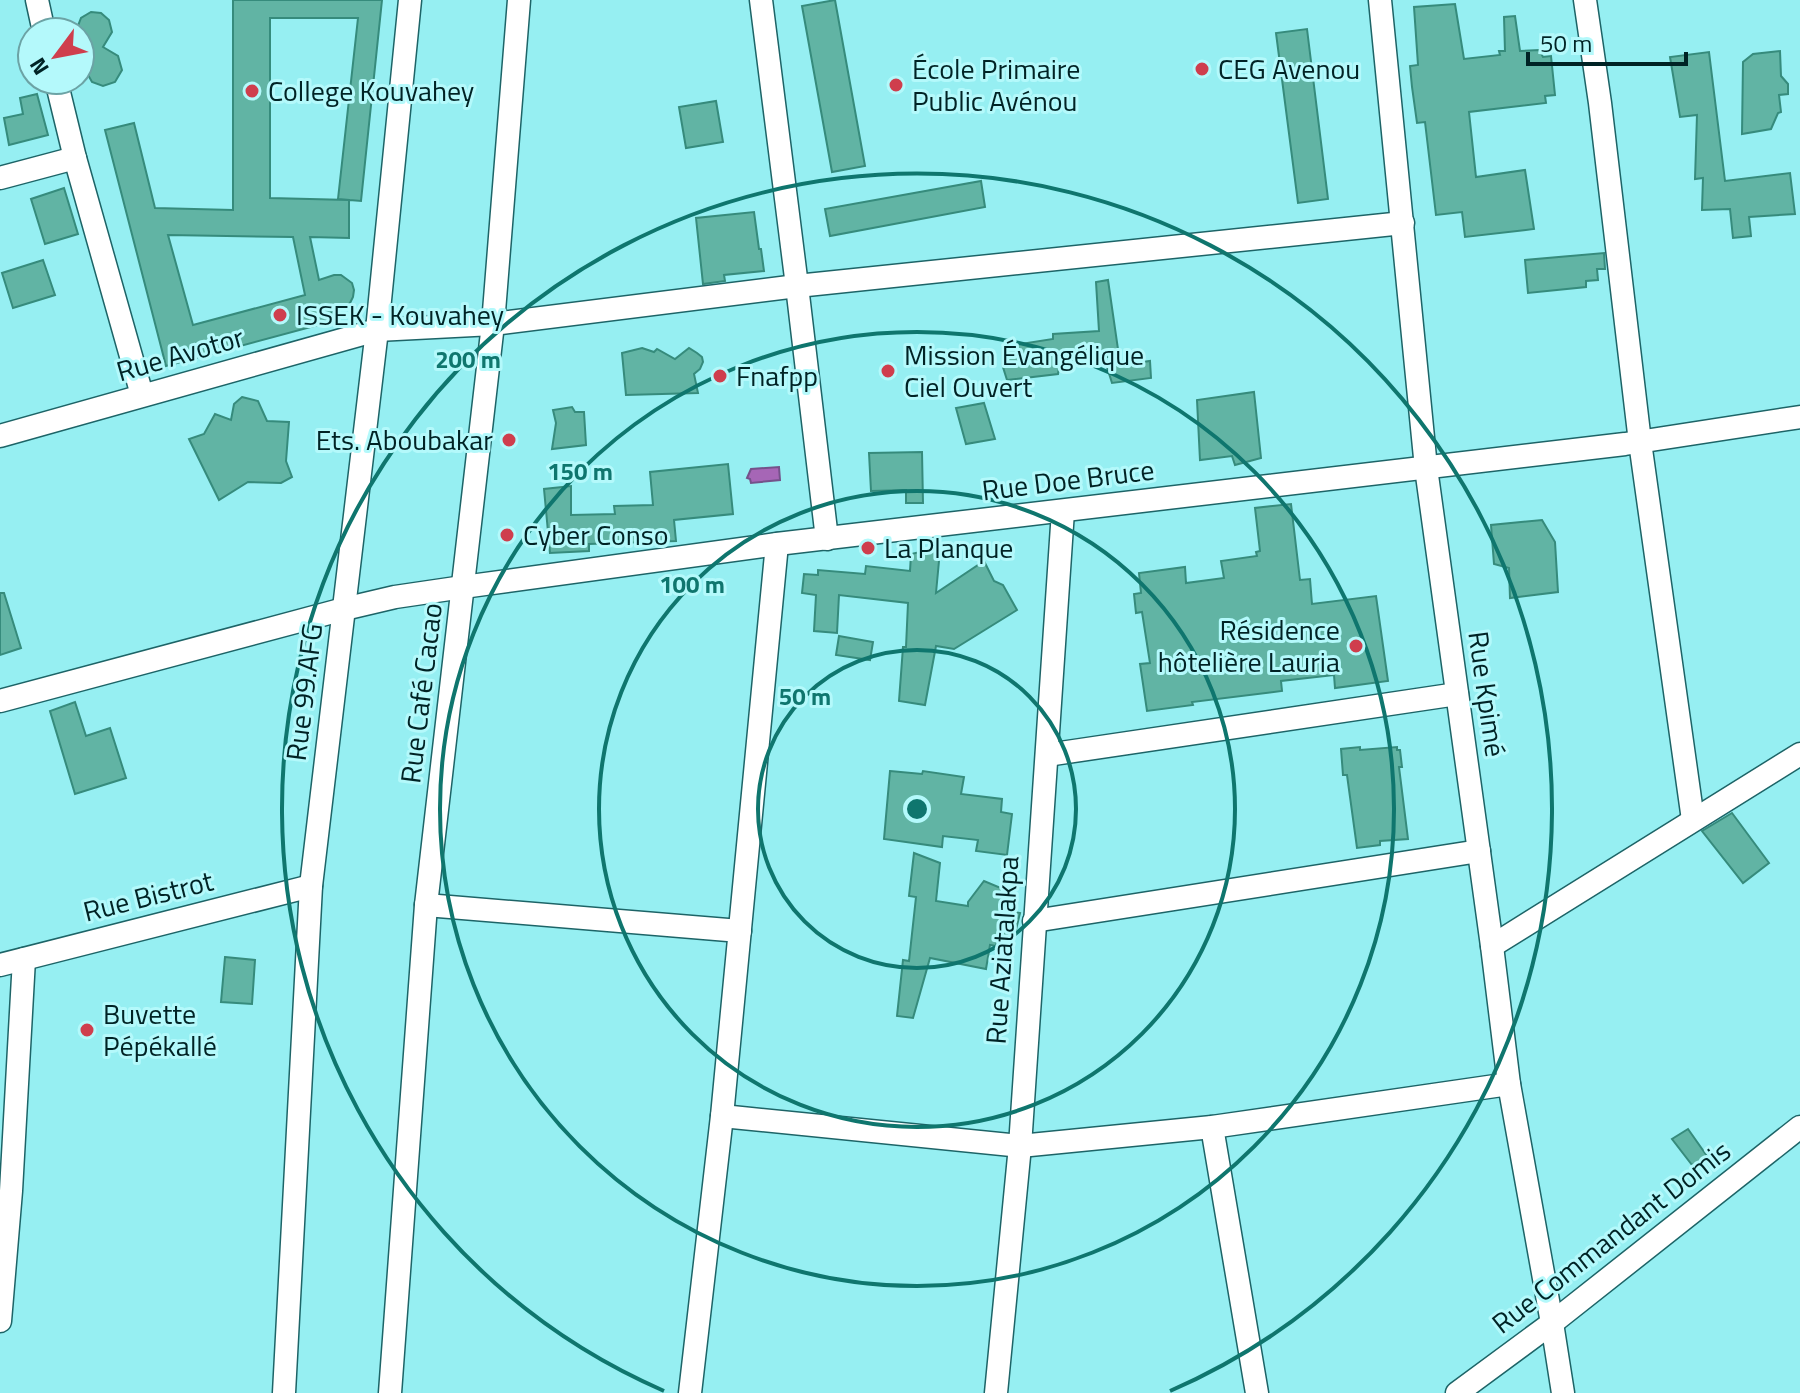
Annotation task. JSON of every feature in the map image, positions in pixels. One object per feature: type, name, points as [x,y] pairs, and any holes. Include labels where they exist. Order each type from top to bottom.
[{"type":"street","name":"Rue 99.AFG","points":[[284,1393],[311,886],[377,330],[410,0]]},
{"type":"street","name":"Rue Café Cacao","points":[[390,1393],[426,905],[493,324],[519,0]]},
{"type":"street","points":[[761,0],[827,539]]},
{"type":"street","name":"Rue Kpimé","points":[[1380,0],[1426,468],[1509,1084],[1563,1393]]},
{"type":"street","points":[[1585,0],[1640,442],[1693,820]]},
{"type":"street","points":[[60,96],[142,395]]},
{"type":"street","points":[[0,178],[75,158]]},
{"type":"street","name":"Rue Avotor","points":[[0,436],[377,330],[493,324],[797,286],[1403,223]]},
{"type":"street","name":"Rue Doe Bruce","points":[[0,701],[395,597],[777,544],[1640,442],[1800,417]]},
{"type":"street","name":"Rue Aziatalakpa","points":[[996,1393],[1020,1146],[1063,511]]},
{"type":"street","points":[[690,1393],[722,1116],[777,544]]},
{"type":"street","points":[[1047,755],[1457,694]]},
{"type":"street","points":[[1492,946],[1800,754]]},
{"type":"street","points":[[1034,921],[1479,851]]},
{"type":"street","name":"Rue Bistrot","points":[[0,965],[311,886]]},
{"type":"street","points":[[426,905],[740,931]]},
{"type":"street","points":[[0,1321],[6,1193],[24,959]]},
{"type":"street","points":[[722,1116],[1020,1146],[1212,1127],[1509,1084]]},
{"type":"street","points":[[1212,1127],[1257,1393]]},
{"type":"street","name":"Rue Commandant Domis","points":[[1457,1393],[1552,1323],[1800,1127]]},
{"type":"shaded area","points":[[779,467],[780,480],[751,483],[747,478],[751,469]]},
{"type":"building","points":[[233,0],[382,0],[361,201],[338,199],[358,18],[270,18],[270,198],[349,200],[349,238],[310,237],[319,280],[341,275],[352,283],[354,290],[350,303],[331,312],[333,321],[166,366],[105,130],[134,123],[155,208],[233,210]],"holes":[[[168,235],[293,237],[305,295],[193,325]]]},
{"type":"building","points":[[835,0],[865,166],[832,172],[802,6]]},
{"type":"building","points":[[1455,4],[1464,59],[1500,55],[1499,51],[1505,51],[1504,17],[1515,16],[1520,51],[1539,50],[1543,57],[1551,56],[1555,95],[1545,96],[1546,103],[1469,112],[1476,177],[1525,170],[1534,229],[1465,237],[1462,212],[1436,215],[1425,122],[1417,123],[1412,87],[1410,66],[1418,65],[1414,7]]},
{"type":"building","points":[[91,12],[101,13],[109,20],[112,32],[103,47],[118,56],[122,70],[115,82],[103,86],[96,83],[96,16],[84,16]]},
{"type":"building","points":[[1307,29],[1328,199],[1298,203],[1276,33]]},
{"type":"building","points":[[1780,51],[1781,76],[1788,84],[1788,94],[1779,95],[1781,112],[1771,129],[1742,134],[1743,62],[1753,54]]},
{"type":"building","points":[[1709,52],[1725,181],[1790,173],[1795,214],[1749,217],[1751,236],[1733,238],[1730,209],[1702,210],[1703,178],[1695,179],[1697,115],[1680,117],[1670,57]]},
{"type":"building","points":[[38,96],[48,135],[9,145],[4,118],[23,114],[20,98]]},
{"type":"building","points":[[716,101],[723,142],[686,148],[679,107]]},
{"type":"building","points":[[981,181],[985,207],[830,236],[825,209]]},
{"type":"building","points":[[64,188],[78,234],[45,244],[31,199]]},
{"type":"building","points":[[754,212],[764,271],[724,275],[725,281],[703,284],[696,218]]},
{"type":"building","points":[[1604,253],[1605,269],[1597,269],[1598,280],[1586,281],[1586,287],[1528,293],[1525,260]]},
{"type":"building","points":[[43,260],[55,295],[13,308],[2,273]]},
{"type":"building","points":[[1108,280],[1119,356],[1060,361],[1058,374],[1007,380],[1002,364],[1002,347],[1053,339],[1053,334],[1099,331],[1096,282]]},
{"type":"building","points":[[642,348],[654,352],[657,349],[675,359],[689,348],[702,357],[700,369],[694,374],[698,393],[626,395],[622,353]]},
{"type":"building","points":[[1150,361],[1151,378],[1112,383],[1107,367]]},
{"type":"building","points":[[1254,392],[1261,458],[1235,465],[1232,456],[1200,460],[1197,400]]},
{"type":"building","points":[[242,397],[258,401],[267,421],[289,422],[286,461],[292,477],[281,483],[248,482],[219,500],[189,439],[204,434],[215,414],[231,420],[234,404]]},
{"type":"building","points":[[984,403],[995,439],[966,444],[956,408]]},
{"type":"building","points":[[572,407],[575,412],[584,412],[586,445],[552,449],[556,423],[553,410]]},
{"type":"building","points":[[922,452],[923,503],[906,503],[906,490],[871,491],[869,453]]},
{"type":"building","points":[[728,464],[733,514],[674,520],[676,541],[589,544],[589,551],[550,553],[544,489],[571,486],[571,515],[615,514],[614,506],[653,505],[650,472]]},
{"type":"building","points":[[1291,504],[1300,580],[1310,579],[1312,604],[1376,596],[1388,681],[1335,688],[1334,675],[1281,681],[1282,691],[1147,711],[1140,664],[1150,663],[1142,612],[1136,613],[1134,594],[1141,593],[1139,573],[1185,567],[1186,583],[1224,578],[1221,561],[1257,556],[1256,552],[1260,551],[1255,508]]},
{"type":"building","points":[[1542,520],[1555,542],[1558,592],[1510,598],[1509,568],[1494,564],[1491,525]]},
{"type":"building","points":[[934,549],[939,561],[936,593],[984,561],[994,581],[1003,585],[1017,610],[954,649],[936,646],[925,705],[899,701],[908,603],[839,595],[837,633],[814,631],[816,595],[802,593],[804,574],[818,575],[818,570],[865,574],[866,566],[910,571],[911,554]]},
{"type":"building","points":[[0,593],[4,593],[21,648],[0,655]]},
{"type":"building","points":[[839,636],[873,642],[870,660],[836,655]]},
{"type":"building","points":[[75,702],[86,736],[110,728],[126,778],[75,794],[50,711]]},
{"type":"building","points":[[1360,747],[1360,750],[1397,747],[1400,750],[1402,767],[1399,767],[1408,839],[1380,841],[1380,845],[1357,848],[1341,749]]},
{"type":"building","points":[[890,771],[922,774],[923,771],[964,777],[961,794],[1002,799],[1001,812],[1012,814],[1007,855],[976,851],[978,840],[943,836],[942,847],[884,839]]},
{"type":"building","points":[[1732,813],[1769,863],[1743,883],[1702,831]]},
{"type":"building","points":[[914,853],[940,863],[936,901],[968,906],[984,881],[1008,891],[1002,910],[1020,913],[1014,938],[998,936],[996,946],[990,945],[986,969],[930,958],[913,1018],[897,1016],[903,960],[909,961],[916,897],[909,896]]},
{"type":"building","points":[[225,957],[255,960],[252,1004],[221,1002]]},
{"type":"building","points":[[1688,1129],[1707,1156],[1692,1165],[1672,1139]]},
{"type":"place","name":"CEG Avenou","points":[[1202,69]]},
{"type":"place","name":"École Primaire Public Avénou","points":[[896,85]]},
{"type":"place","name":"College Kouvahey","points":[[252,91]]},
{"type":"place","name":"ISSEK - Kouvahey","points":[[280,315]]},
{"type":"place","name":"Mission Évangélique Ciel Ouvert","points":[[888,371]]},
{"type":"place","name":"Fnafpp","points":[[720,376]]},
{"type":"place","name":"Ets. Aboubakar","points":[[509,440]]},
{"type":"place","name":"Cyber Conso","points":[[507,535]]},
{"type":"place","name":"La Planque","points":[[868,548]]},
{"type":"place","name":"Résidence hôtelière Lauria","points":[[1356,646]]},
{"type":"place","name":"Buvette Pépékallé","points":[[87,1030]]}]
